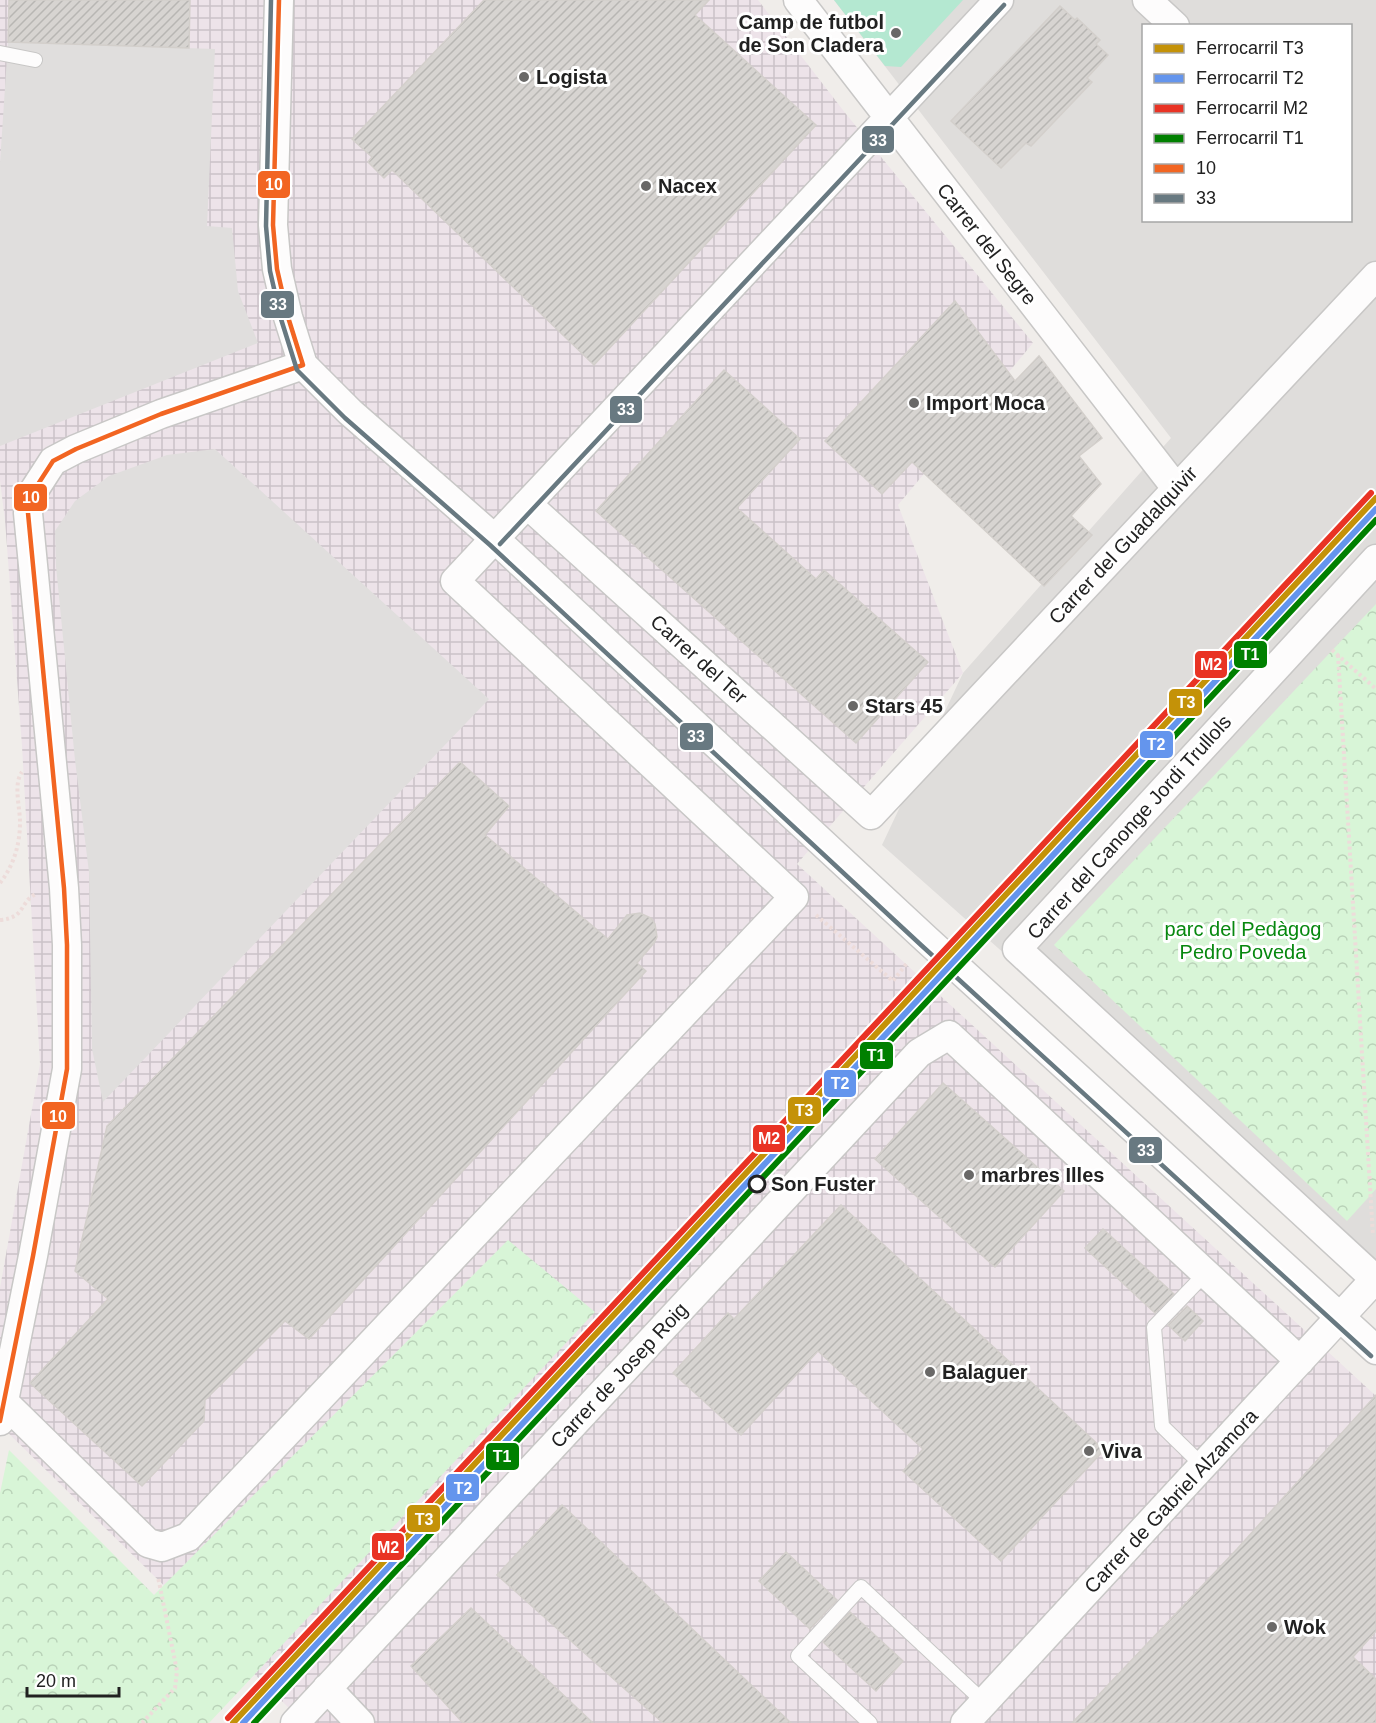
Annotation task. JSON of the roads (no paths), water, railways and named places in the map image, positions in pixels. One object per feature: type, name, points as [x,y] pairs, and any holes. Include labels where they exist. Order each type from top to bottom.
[{"type":"street","points":[[279,0],[273,225],[277,270],[303,365],[350,412],[495,539],[1376,1350]]},
{"type":"street","name":"Carrer del Segre","points":[[798,0],[1176,488]]},
{"type":"street","points":[[303,365],[161,414],[75,449],[53,461],[31,495],[28,513],[64,888],[67,945],[67,1069],[36,1245],[2,1411],[148,1543],[162,1547],[188,1537],[794,897],[455,581],[999,0]]},
{"type":"street","points":[[1147,0],[1173,24]]},
{"type":"street","name":"Carrer del Guadalquivir","points":[[871,815],[1376,276]]},
{"type":"street","name":"Carrer del Ter","points":[[528,504],[871,815]]},
{"type":"street","name":"Carrer del Canonge Jordi Trullols","points":[[1376,559],[1017,949],[1376,1278]]},
{"type":"street","name":"Carrer de Josep Roig","points":[[295,1723],[919,1053],[949,1035],[1205,1274]]},
{"type":"street","points":[[1205,1274],[1300,1361]]},
{"type":"street","name":"Carrer de Gabriel Alzamora","points":[[965,1723],[1376,1278]]},
{"type":"street","points":[[327,1688],[360,1723]]},
{"type":"lane","points":[[0,53],[35,60]]},
{"type":"lane","points":[[1203,1466],[1162,1426],[1154,1327],[1205,1274]]},
{"type":"lane","points":[[870,1723],[798,1656],[861,1587],[984,1702]]},
{"type":"rail line","name":"M2","points":[[228,1718],[1371,493]]},
{"type":"rail line","name":"T3","points":[[233,1723],[1376,498]]},
{"type":"rail line","name":"T2","points":[[243,1723],[1376,509]]},
{"type":"rail line","name":"T1","points":[[254,1723],[1376,520]]},
{"type":"place","name":"Camp de futbol de Son Cladera","points":[[896,33]]},
{"type":"place","name":"Logista","points":[[524,77]]},
{"type":"place","name":"Nacex","points":[[646,186]]},
{"type":"place","name":"Import Moca","points":[[914,403]]},
{"type":"place","name":"Stars 45","points":[[853,706]]},
{"type":"place","name":"marbres Illes","points":[[969,1175]]},
{"type":"place","name":"Son Fuster","points":[[757,1184]]},
{"type":"place","name":"Balaguer","points":[[930,1372]]},
{"type":"place","name":"Viva","points":[[1089,1451]]},
{"type":"place","name":"Wok","points":[[1272,1627]]},
{"type":"park label","name":"parc del Pedàgog Pedro Poveda","points":[[1243,940]]}]
